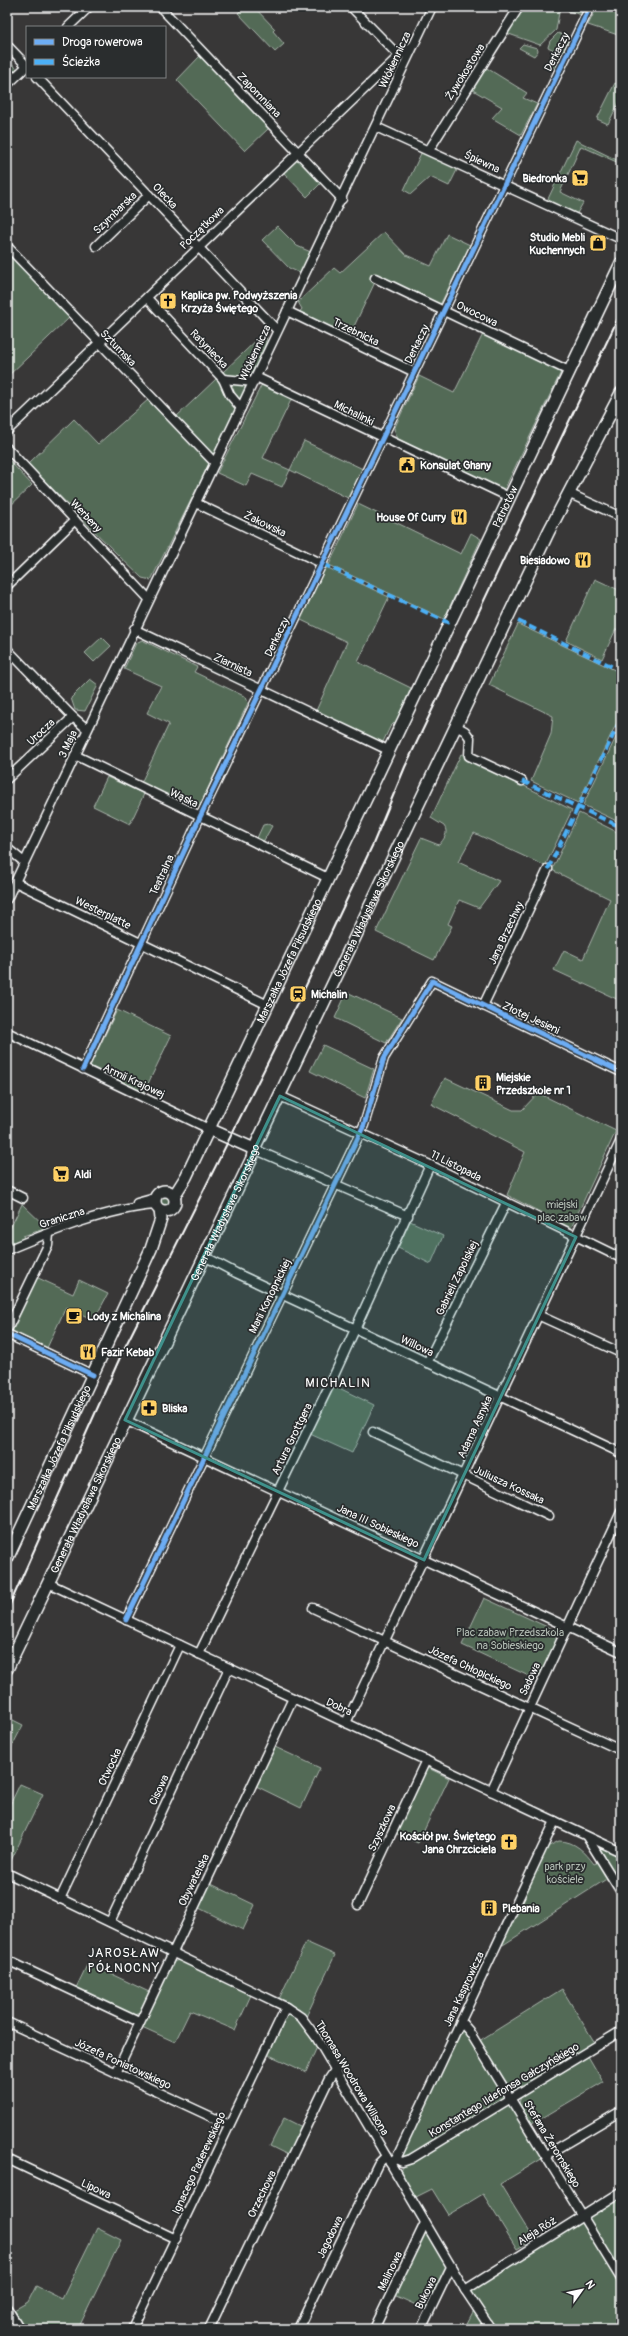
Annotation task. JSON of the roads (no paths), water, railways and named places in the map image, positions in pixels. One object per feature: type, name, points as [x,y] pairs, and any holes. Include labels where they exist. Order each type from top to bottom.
[{"type":"main road","name":"Patriotów","points":[[388,750],[621,263]]},
{"type":"main road","points":[[456,726],[568,493],[621,393]]},
{"type":"main road","name":"Generała Władysława Sikorskiego","points":[[7,1669],[252,1158],[254,1149],[456,726]]},
{"type":"main road","name":"Marszałka Józefa Piłsudskiego","points":[[7,1559],[152,1249],[159,1241],[169,1221],[159,1206],[174,1205],[171,1194],[187,1170],[209,1129],[388,750]]},
{"type":"main road","points":[[209,1129],[254,1149]]},
{"type":"main road","points":[[159,1206],[160,1191],[171,1194]]},
{"type":"street","points":[[69,26],[89,7]]},
{"type":"street","name":"Zapomniana","points":[[160,7],[342,199]]},
{"type":"street","points":[[352,7],[399,56]]},
{"type":"street","name":"Włókiennicza","points":[[149,598],[215,464],[277,330],[342,199],[432,7]]},
{"type":"street","name":"Żywokostowa","points":[[429,150],[520,7]]},
{"type":"street","name":"Derkaczy","points":[[262,691],[590,7]]},
{"type":"street","points":[[7,45],[26,65]]},
{"type":"street","name":"Początkowa","points":[[7,431],[399,56],[415,45]]},
{"type":"street","points":[[7,85],[26,67]]},
{"type":"street","name":"Olecka","points":[[38,78],[277,330]]},
{"type":"street","name":"Śpiewna","points":[[376,127],[621,239]]},
{"type":"street","name":"Szymbarska","points":[[96,246],[149,195]]},
{"type":"street","name":"Sztumska","points":[[7,246],[215,464]]},
{"type":"street","name":"Owocowa","points":[[375,278],[569,371]]},
{"type":"street","name":"Ratyniecka","points":[[147,298],[223,379],[230,395],[241,408]]},
{"type":"street","name":"Trzebnicka","points":[[287,311],[414,372]]},
{"type":"street","name":"Ratyniecka","points":[[223,379],[255,380]]},
{"type":"street","name":"Michalinki","points":[[255,380],[384,438],[509,497]]},
{"type":"street","name":"Werbeny","points":[[7,448],[149,598]]},
{"type":"street","points":[[568,493],[621,517]]},
{"type":"street","name":"Żakowska","points":[[196,503],[323,564]]},
{"type":"street","points":[[7,586],[75,520]]},
{"type":"street","name":"3 Maja","points":[[7,899],[149,598]]},
{"type":"street","name":"Ziarnista","points":[[134,629],[388,750]]},
{"type":"street","points":[[7,649],[72,717],[87,728]]},
{"type":"street","name":"Teatralna","points":[[83,1069],[200,817],[262,691]]},
{"type":"street","name":"Urocza","points":[[7,779],[72,717]]},
{"type":"street","points":[[456,726],[465,731],[470,738],[469,756],[522,781]]},
{"type":"street","name":"Wąska","points":[[75,755],[328,878]]},
{"type":"street","points":[[7,848],[24,862]]},
{"type":"street","name":"Jana Brzechwy","points":[[483,1006],[548,868]]},
{"type":"street","name":"Westerplatte","points":[[15,882],[268,1005]]},
{"type":"street","name":"Złotej Jesieni","points":[[432,981],[621,1072]]},
{"type":"street","name":"Marii Konopnickiej","points":[[126,1620],[364,1125],[384,1058],[432,981]]},
{"type":"street","name":"Armii Krajowej","points":[[7,1032],[209,1129]]},
{"type":"street","name":"11 Listopada","points":[[280,1096],[430,1165],[621,1258]]},
{"type":"street","name":"Adama Asnyka","points":[[346,1723],[540,1316],[621,1140]]},
{"type":"street","points":[[254,1149],[408,1216]]},
{"type":"street","name":"Artura Grottgera","points":[[199,1654],[279,1491],[408,1216],[430,1165]]},
{"type":"street","points":[[7,1190],[23,1198]]},
{"type":"street","name":"Gabrieli Zapolskiej","points":[[428,1363],[506,1203]]},
{"type":"street","name":"Graniczna","points":[[7,1250],[49,1234],[126,1209],[133,1204],[159,1206]]},
{"type":"street","points":[[7,1330],[48,1245],[49,1234]]},
{"type":"street","name":"Willowa","points":[[204,1256],[355,1329],[621,1453]]},
{"type":"street","points":[[540,1316],[621,1353]]},
{"type":"street","points":[[7,1334],[93,1375]]},
{"type":"street","name":"Jana III Sobieskiego","points":[[126,1420],[621,1652]]},
{"type":"street","name":"Juliusza Kossaka","points":[[373,1432],[548,1516]]},
{"type":"street","name":"Sadowa","points":[[491,1791],[621,1512]]},
{"type":"street","name":"Dobra","points":[[48,1583],[621,1852]]},
{"type":"street","name":"Józefa Chłopickiego","points":[[313,1608],[529,1707],[618,1750]]},
{"type":"street","name":"Otwocka","points":[[60,1899],[180,1645]]},
{"type":"street","name":"Cisowa","points":[[110,1922],[229,1668]]},
{"type":"street","name":"Obywatelska","points":[[116,2072],[293,1698]]},
{"type":"street","name":"Szyszkowa","points":[[358,1906],[426,1760]]},
{"type":"street","name":"Jana Kasprowicza","points":[[391,2160],[461,2022],[555,1820]]},
{"type":"street","points":[[587,1837],[621,1892]]},
{"type":"street","name":"Thomasa Woodrowa Wilsona","points":[[7,1873],[286,2006],[301,2016],[391,2160],[451,2267],[491,2329]]},
{"type":"street","points":[[7,1960],[139,2022]]},
{"type":"street","name":"Ignacego Paderewskiego","points":[[132,2329],[286,2006]]},
{"type":"street","name":"Józefa Poniatowskiego","points":[[7,2022],[229,2125]]},
{"type":"street","name":"Stefana Żeromskiego","points":[[461,2022],[469,2031],[511,2098],[621,2279]]},
{"type":"street","name":"Konstantego Ildefonsa Gałczyńskiego","points":[[391,2160],[402,2162],[411,2159],[621,2031]]},
{"type":"street","name":"Orzechowa","points":[[209,2329],[329,2078],[336,2070]]},
{"type":"street","points":[[546,2156],[621,2111]]},
{"type":"street","name":"Lipowa","points":[[7,2159],[176,2239]]},
{"type":"street","name":"Jagodowa","points":[[298,2329],[378,2164],[391,2160]]},
{"type":"street","name":"Aleja Róż","points":[[465,2290],[582,2215],[621,2192]]},
{"type":"street","name":"Malinowa","points":[[374,2329],[425,2223]]},
{"type":"street","name":"Bukowa","points":[[421,2329],[451,2267]]},
{"type":"street","points":[[7,2308],[20,2329]]},
{"type":"railway","points":[[7,1611],[122,1353],[301,996],[373,844],[405,767],[621,312]]},
{"type":"place","name":"Biedronka","points":[[580,178]]},
{"type":"place","name":"Studio Mebli Kuchennych","points":[[598,243]]},
{"type":"place","name":"Kaplica pw. Podwyższenia Krzyża Świętego","points":[[168,301]]},
{"type":"place","name":"Konsulat Ghany","points":[[407,465]]},
{"type":"place","name":"House Of Curry","points":[[459,517]]},
{"type":"place","name":"Biesiadowo","points":[[583,560]]},
{"type":"place","name":"Michalin","points":[[298,994]]},
{"type":"place","name":"Miejskie Przedszkole nr 1","points":[[483,1083]]},
{"type":"place","name":"Aldi","points":[[61,1174]]},
{"type":"place","name":"Lody z Michalina","points":[[74,1316]]},
{"type":"place","name":"Fazir Kebab","points":[[88,1352]]},
{"type":"place","name":"Bliska","points":[[149,1408]]},
{"type":"place","name":"Kościół pw. Świętego Jana Chrzciciela","points":[[509,1842]]},
{"type":"place","name":"Plebania","points":[[489,1908]]},
{"type":"district","name":"MICHALIN","points":[[338,1383]]},
{"type":"district","name":"JAROSŁAW PÓŁNOCNY","points":[[124,1960]]},
{"type":"park label","name":"miejski plac zabaw","points":[[562,1210]]},
{"type":"park label","name":"Plac zabaw Przedszkola na Sobieskiego","points":[[510,1638]]},
{"type":"park label","name":"park przy kościele","points":[[565,1872]]}]
